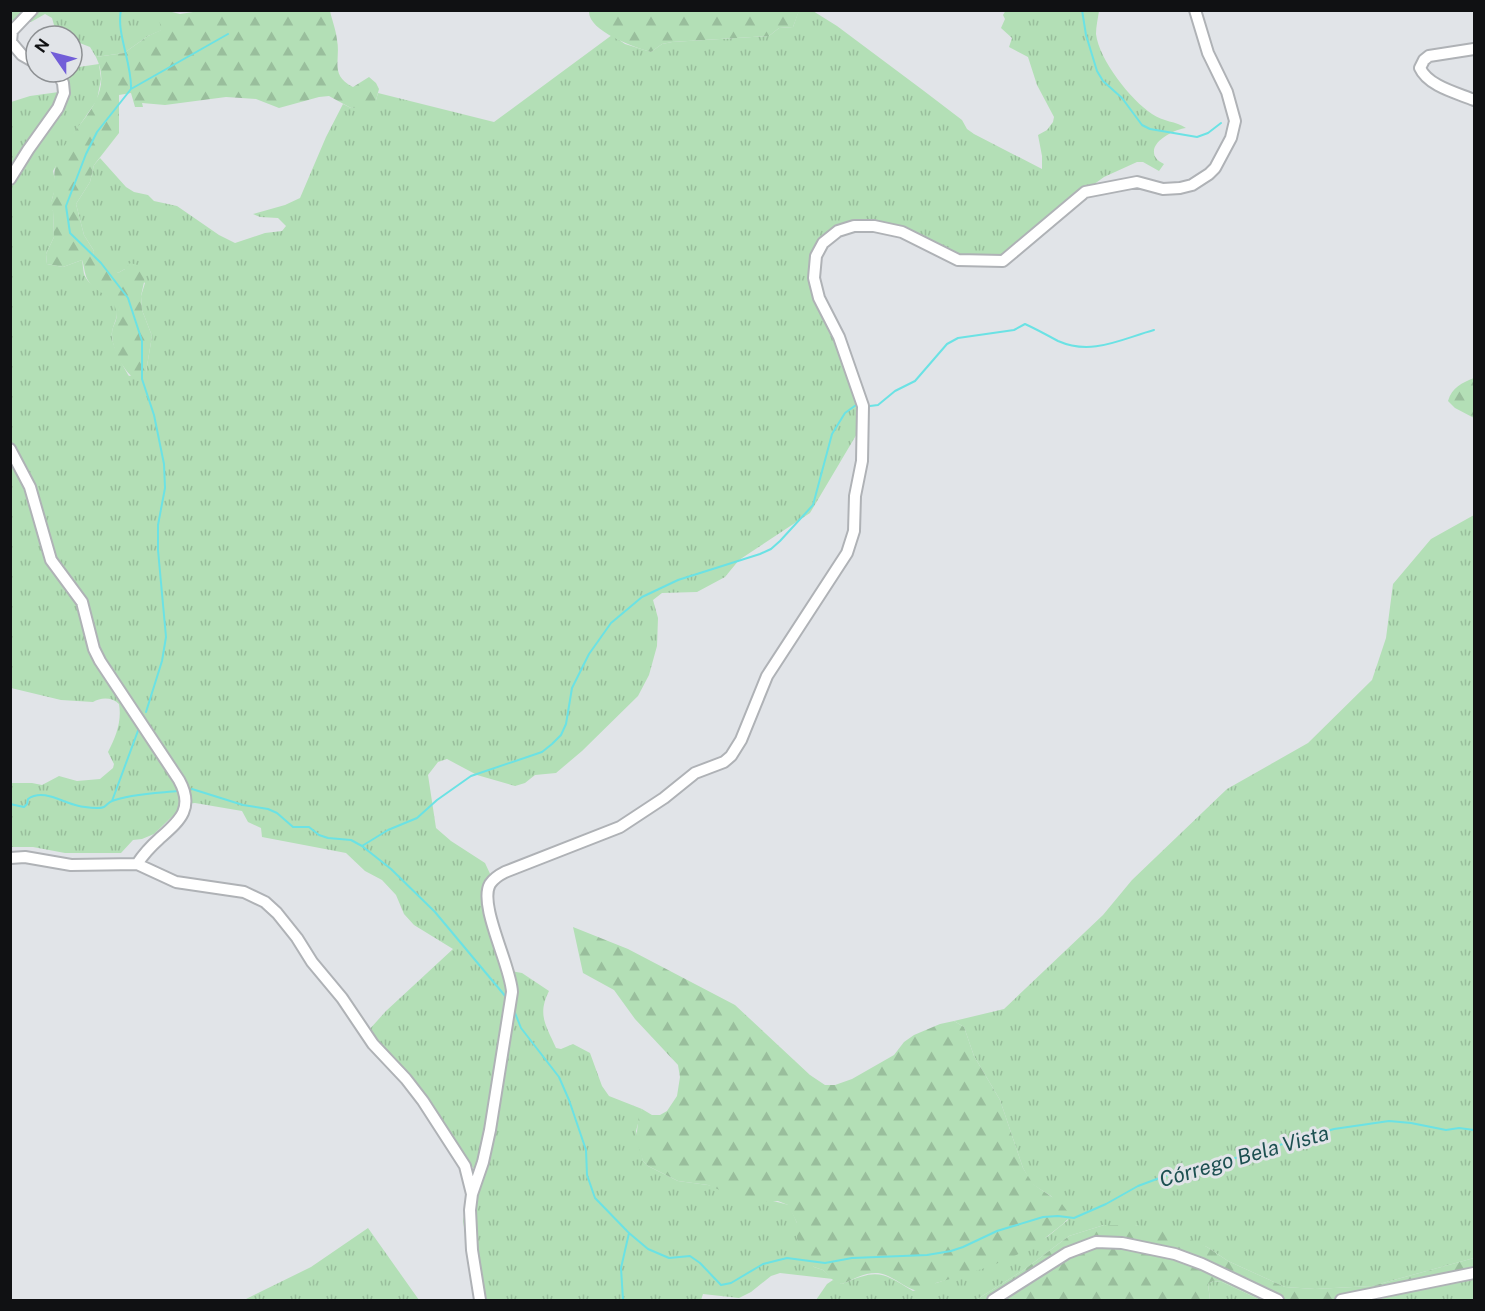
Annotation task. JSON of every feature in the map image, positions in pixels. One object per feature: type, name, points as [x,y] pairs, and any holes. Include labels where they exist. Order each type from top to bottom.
[{"type":"street","points":[[24,56],[11,42],[12,31],[32,10]]},
{"type":"street","points":[[480,1300],[470,1226],[472,1194],[483,1162],[490,1130],[512,992],[510,977],[490,911],[488,894],[490,883],[505,872],[627,824],[695,773],[724,762],[732,756],[741,740],[766,676],[847,553],[854,531],[855,496],[862,461],[863,406],[839,337],[819,298],[814,278],[816,256],[823,243],[838,231],[854,226],[874,226],[902,232],[958,260],[1003,261],[1085,192],[1137,182],[1163,189],[1180,188],[1209,174],[1215,168],[1231,138],[1235,121],[1234,110],[1208,53],[1195,10]]},
{"type":"street","points":[[1474,49],[1430,56],[1424,60],[1420,68],[1424,76],[1474,100]]},
{"type":"street","points":[[10,179],[61,101],[64,93],[63,84]]},
{"type":"street","points":[[10,449],[30,487],[51,560],[82,602],[94,649],[100,661],[179,780],[186,798],[184,812],[175,825],[148,850],[137,864]]},
{"type":"street","points":[[10,858],[25,857],[71,865],[137,864],[176,882],[254,895],[270,906],[297,938],[366,1036],[423,1101],[465,1166],[472,1194]]},
{"type":"street","points":[[993,1300],[1067,1253],[1096,1242],[1133,1245],[1175,1254],[1202,1264],[1278,1300]]},
{"type":"street","points":[[1341,1300],[1474,1273]]},
{"type":"green space","points":[[206,10],[330,11],[338,47],[338,72],[341,77],[353,87],[369,77],[379,89],[376,100],[372,104],[351,108],[329,96],[279,108],[256,99],[226,97],[165,105],[142,103],[143,107],[135,107],[131,93],[119,95],[119,133],[94,165],[90,182],[76,204],[84,235],[94,251],[93,258],[101,259],[118,273],[130,263],[138,265],[146,273],[141,296],[142,310],[152,336],[146,372],[138,381],[128,373],[114,347],[112,330],[117,316],[115,307],[107,296],[95,289],[89,282],[82,260],[63,267],[47,264],[46,254],[54,237],[53,211],[49,206],[53,195],[55,167],[63,148],[96,100],[101,86],[101,72],[96,57],[124,53],[161,30],[159,18],[168,11],[180,14]]},
{"type":"green space","points":[[589,10],[799,11],[793,27],[779,28],[769,36],[672,42],[662,44],[651,52],[624,42],[604,31],[591,18]]},
{"type":"green space","points":[[799,10],[813,11],[837,26],[962,120],[967,129],[974,134],[1042,169],[1038,135],[1047,130],[1054,117],[1037,85],[1028,57],[1009,47],[1012,38],[1001,28],[1005,19],[1003,15],[1006,10],[1016,12],[1017,10],[1099,11],[1096,34],[1098,44],[1117,78],[1152,114],[1186,128],[1169,134],[1158,142],[1154,152],[1156,158],[1164,164],[1159,171],[1143,162],[1137,162],[1104,177],[1068,203],[1017,256],[974,261],[897,234],[859,228],[828,235],[811,273],[817,308],[837,330],[856,382],[858,432],[810,513],[739,560],[725,577],[697,592],[662,593],[653,600],[658,618],[657,646],[649,675],[638,696],[556,773],[535,775],[525,783],[515,786],[477,775],[447,759],[438,762],[428,775],[436,828],[451,841],[485,863],[492,878],[490,913],[511,971],[522,973],[549,991],[545,999],[543,1014],[556,1048],[561,1049],[573,1044],[590,1053],[602,1086],[609,1096],[642,1109],[636,1131],[643,1161],[648,1166],[678,1181],[708,1185],[789,1205],[797,1223],[797,1239],[814,1267],[823,1270],[833,1279],[780,1273],[771,1276],[751,1292],[739,1298],[703,1294],[701,1300],[476,1300],[463,1221],[474,1169],[368,1031],[386,1011],[453,949],[414,925],[404,914],[396,895],[382,880],[365,871],[346,853],[262,837],[261,828],[248,822],[242,811],[195,803],[185,804],[154,834],[133,840],[121,853],[65,853],[33,847],[11,847],[11,783],[42,785],[59,776],[77,781],[100,779],[113,768],[114,764],[108,752],[118,729],[120,710],[119,704],[110,699],[93,702],[61,700],[11,688],[11,102],[30,96],[66,91],[68,84],[84,84],[84,66],[99,64],[101,79],[97,100],[73,135],[53,171],[56,185],[51,203],[54,237],[46,254],[47,264],[63,267],[82,260],[86,279],[115,304],[117,315],[112,337],[129,376],[146,372],[152,336],[142,310],[141,296],[145,283],[125,269],[118,273],[92,258],[94,251],[84,235],[76,204],[90,182],[94,165],[100,158],[126,187],[134,192],[148,195],[154,201],[177,206],[219,235],[235,243],[265,233],[282,231],[286,226],[278,218],[260,217],[253,214],[300,198],[343,104],[351,108],[376,100],[378,93],[494,122],[612,35],[625,44],[651,52],[662,44],[672,42],[769,36],[779,28],[793,27]]},
{"type":"green space","points":[[10,11],[168,11],[162,30],[148,36],[124,53],[96,57],[90,47],[84,45],[84,24],[54,24],[52,18],[45,14],[31,22],[11,20]]},
{"type":"green space","points":[[1474,378],[1474,418],[1455,408],[1448,401],[1455,389]]},
{"type":"green space","points":[[1474,515],[1474,1258],[1372,1286],[1315,1289],[1285,1287],[1228,1261],[1207,1247],[1135,1225],[1104,1225],[1069,1236],[1025,1269],[976,1300],[816,1300],[827,1284],[833,1280],[842,1284],[871,1274],[886,1276],[913,1291],[951,1278],[1047,1237],[1068,1220],[1051,1196],[1032,1184],[1023,1168],[1000,1100],[974,1056],[964,1027],[954,1021],[1004,1009],[1103,915],[1132,880],[1227,789],[1308,743],[1372,680],[1386,638],[1393,584],[1431,539]]},
{"type":"green space","points":[[573,927],[628,949],[735,1005],[810,1075],[825,1085],[835,1085],[852,1079],[894,1055],[904,1042],[914,1035],[954,1021],[964,1027],[974,1056],[1000,1100],[1023,1168],[1033,1184],[1062,1204],[1070,1215],[1069,1217],[1041,1241],[1013,1257],[936,1283],[923,1291],[915,1290],[878,1273],[864,1275],[842,1284],[835,1282],[823,1270],[814,1267],[806,1259],[797,1239],[797,1223],[788,1205],[778,1201],[756,1202],[741,1199],[708,1185],[678,1181],[648,1166],[643,1161],[636,1139],[639,1115],[642,1109],[652,1115],[660,1115],[667,1111],[677,1096],[680,1077],[678,1065],[635,1019],[614,990],[583,973]]},
{"type":"green space","points":[[1104,1225],[1135,1225],[1170,1230],[1207,1247],[1228,1261],[1285,1287],[1315,1289],[1372,1286],[1474,1258],[1474,1274],[1452,1278],[1377,1300],[1261,1300],[1222,1282],[1213,1281],[1208,1284],[1210,1300],[976,1300],[1025,1269],[1069,1236]]},
{"type":"green space","points":[[368,1228],[419,1300],[244,1300],[311,1267]]},
{"type":"green space","points":[[1474,1274],[1474,1300],[1377,1300],[1452,1278]]},
{"type":"green space","points":[[1213,1281],[1222,1282],[1261,1300],[1210,1300],[1208,1284]]},
{"type":"waterway","points":[[121,10],[121,28],[131,89]]},
{"type":"waterway","points":[[1082,10],[1086,35],[1097,71],[1103,81],[1122,98],[1142,125],[1150,129],[1197,137],[1208,133],[1221,123]]},
{"type":"waterway","points":[[146,712],[162,661],[166,637],[158,550],[158,525],[165,488],[164,464],[154,415],[142,379],[142,341],[128,298],[101,263],[70,233],[66,206],[97,132],[131,89],[228,34]]},
{"type":"waterway","points":[[870,406],[878,405],[895,391],[915,381],[947,344],[958,338],[1014,330],[1025,324],[1058,341],[1083,347],[1106,344],[1154,330]]},
{"type":"waterway","points":[[362,846],[388,830],[417,818],[437,800],[471,776],[542,752],[552,744],[561,735],[566,724],[572,688],[589,654],[611,623],[642,597],[678,580],[760,554],[771,549],[780,541],[813,505],[832,434],[845,413],[856,405]]},
{"type":"waterway","points":[[112,801],[139,728]]},
{"type":"waterway","name":"Córrego Bela Vista","points":[[192,789],[243,805],[268,809],[277,813],[293,827],[309,827],[319,835],[351,840],[362,846],[391,869],[435,912],[506,997]]},
{"type":"waterway","name":"Córrego Bela Vista","points":[[10,804],[24,807],[28,799],[41,795],[78,806],[100,808],[112,801],[127,797],[178,791]]},
{"type":"waterway","name":"Córrego Bela Vista","points":[[513,1008],[521,1028],[559,1077],[569,1100],[586,1150],[587,1175],[595,1198],[648,1249],[669,1258],[690,1256],[721,1285],[731,1283],[763,1264],[787,1258],[825,1263],[852,1258],[927,1255],[951,1251],[997,1231],[1043,1217],[1074,1218],[1138,1186],[1173,1173],[1198,1169],[1334,1129],[1389,1121],[1446,1130],[1459,1128],[1474,1130]]},
{"type":"waterway","points":[[623,1300],[621,1268],[629,1233]]}]
